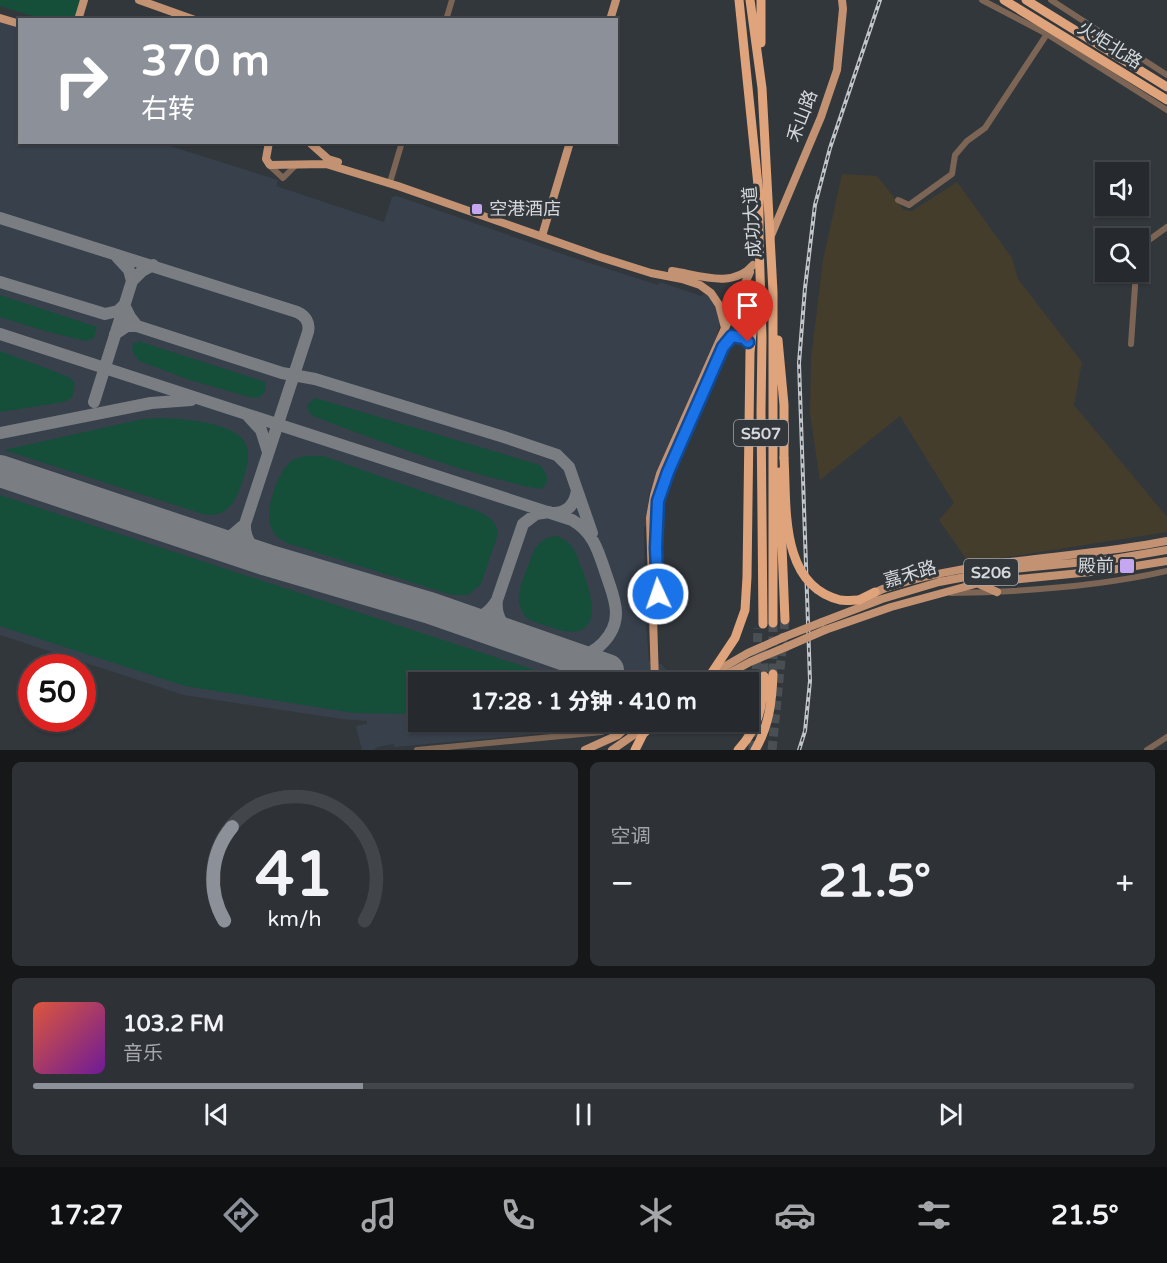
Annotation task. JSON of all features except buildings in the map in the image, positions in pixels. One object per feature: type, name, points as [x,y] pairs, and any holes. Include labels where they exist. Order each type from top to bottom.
[{"type":"highway","name":"成功大道","points":[[715,672],[735,638],[745,610],[750,352],[759,242],[759,195],[739,0]]},
{"type":"highway","name":"成功大道","points":[[750,0],[762,88],[773,292],[764,625],[762,337],[756,265]]},
{"type":"highway","points":[[762,0],[762,88]]},
{"type":"highway","name":"火炬北路","points":[[1004,0],[1167,100]]},
{"type":"highway","name":"火炬北路","points":[[1026,0],[1167,87]]},
{"type":"highway","points":[[773,292],[783,405],[788,532],[791,548],[803,574],[822,591],[841,600],[860,603],[875,592]]},
{"type":"highway","name":"S507","points":[[772,326],[785,620]]},
{"type":"highway","points":[[738,750],[752,731],[761,712],[768,675],[769,715],[764,735],[755,750]]},
{"type":"highway","points":[[635,750],[645,732]]},
{"type":"main road","points":[[79,18],[84,0]]},
{"type":"main road","points":[[139,0],[189,18]]},
{"type":"main road","points":[[611,18],[616,0]]},
{"type":"main road","name":"禾山路","points":[[770,238],[822,114],[837,70],[842,0]]},
{"type":"main road","points":[[0,18],[18,23]]},
{"type":"main road","points":[[269,144],[266,159],[267,163],[274,166],[326,164],[653,269],[722,279],[746,274],[756,265]]},
{"type":"main road","points":[[311,144],[328,159],[391,179],[651,273],[700,285],[711,293],[719,305],[725,328]]},
{"type":"main road","points":[[542,234],[569,144]]},
{"type":"main road","points":[[654,672],[650,518],[654,495],[660,474],[740,295],[756,265]]},
{"type":"main road","points":[[662,653],[656,548],[658,501],[668,472],[723,347],[732,336],[738,336],[748,342],[750,352]]},
{"type":"main road","points":[[875,592],[945,572],[1133,548],[1167,541]]},
{"type":"main road","name":"嘉禾路","points":[[824,626],[860,603],[958,578],[1002,570],[1114,559],[1167,550]]},
{"type":"main road","name":"嘉禾路","points":[[721,672],[748,653],[824,626],[938,593],[979,584],[1111,570],[1167,561]]},
{"type":"main road","points":[[945,572],[958,578]]},
{"type":"main road","points":[[979,584],[997,592]]},
{"type":"main road","points":[[585,750],[621,732]]},
{"type":"main road","points":[[593,750],[623,732]]},
{"type":"main road","points":[[612,750],[640,732]]},
{"type":"street","points":[[447,18],[452,0]]},
{"type":"street","points":[[982,0],[1047,34],[1167,110]]},
{"type":"street","points":[[1051,0],[1167,75]]},
{"type":"street","points":[[1064,8],[1069,0]]},
{"type":"street","points":[[898,200],[909,205],[952,174],[955,155],[967,141],[985,128],[1047,34]]},
{"type":"street","points":[[391,179],[401,144]]},
{"type":"street","points":[[1149,240],[1167,227]]},
{"type":"street","points":[[1131,344],[1135,282]]},
{"type":"street","points":[[938,593],[997,592],[1111,581],[1167,571]]},
{"type":"street","points":[[417,750],[602,732]]},
{"type":"street","points":[[1147,750],[1167,737]]},
{"type":"shaded area","points":[[0,22],[18,28],[18,144],[163,144],[278,180],[276,186],[384,222],[392,197],[397,196],[658,285],[660,282],[701,296],[704,294],[716,307],[720,321],[717,337],[652,486],[649,494],[646,527],[644,527],[645,615],[649,661],[661,664],[668,672],[408,672],[408,732],[560,732],[395,747],[393,744],[377,747],[374,750],[362,750],[356,726],[367,724],[367,721],[184,695],[96,666],[96,654],[58,654],[0,635]]},
{"type":"shaded area","points":[[842,174],[877,176],[904,210],[912,211],[957,182],[1012,258],[1018,279],[1082,362],[1074,405],[1167,517],[1167,532],[969,563],[939,520],[954,503],[900,416],[820,480],[810,414],[811,359],[823,260]]},
{"type":"green space","points":[[0,0],[82,0],[76,18],[39,18],[0,6]]},
{"type":"green space","points":[[0,295],[97,327],[94,338],[86,341],[0,317]]},
{"type":"green space","points":[[138,341],[265,382],[265,390],[260,397],[253,398],[190,380],[139,361],[132,351],[134,342],[137,344]]},
{"type":"green space","points":[[0,351],[69,377],[75,383],[72,398],[64,402],[0,412]]},
{"type":"green space","points":[[315,398],[540,465],[545,471],[546,484],[539,489],[481,475],[396,447],[313,416],[307,405]]},
{"type":"green space","points":[[162,418],[219,426],[239,435],[245,442],[248,456],[246,470],[237,496],[226,510],[215,515],[203,514],[4,450],[143,419]]},
{"type":"green space","points":[[323,456],[478,511],[489,517],[496,525],[498,534],[481,584],[468,595],[452,595],[280,539],[272,530],[269,520],[274,491],[287,465],[294,459]]},
{"type":"green space","points":[[0,495],[541,672],[408,672],[408,714],[354,713],[185,686],[96,657],[96,654],[86,654],[0,626]]},
{"type":"green space","points":[[555,536],[566,541],[573,548],[590,593],[591,616],[588,625],[581,630],[569,632],[533,621],[526,617],[519,604],[520,590],[534,550],[543,540]]},
{"type":"taxiway","points":[[0,218],[297,312],[305,318],[308,323],[308,332],[245,524]]},
{"type":"taxiway","points":[[117,257],[129,270],[132,281],[142,271],[153,265]]},
{"type":"taxiway","points":[[94,402],[132,281]]},
{"type":"taxiway","points":[[0,282],[105,314],[118,311],[124,305],[137,326]]},
{"type":"taxiway","points":[[115,334],[127,326],[137,326],[282,373],[315,379],[557,455],[569,467],[592,533]]},
{"type":"taxiway","points":[[0,334],[572,520],[586,531],[595,545],[613,595],[616,613],[609,636],[597,648],[575,656],[539,646],[512,633],[500,619],[497,600],[483,615],[475,618],[466,619],[430,608]]},
{"type":"taxiway","points":[[0,433],[151,403],[191,400]]},
{"type":"taxiway","points":[[248,416],[261,430],[268,452]]},
{"type":"taxiway","points":[[553,513],[562,512],[570,507],[577,490]]},
{"type":"taxiway","points":[[497,600],[523,524],[536,514],[549,512]]},
{"type":"taxiway","points":[[211,541],[231,536],[245,524],[246,535],[251,545],[267,560]]},
{"type":"runway","points":[[0,471],[267,560],[430,608],[608,670]]},
{"type":"tunnel","points":[[772,750],[785,620]]},
{"type":"tunnel","points":[[773,623],[773,674]]},
{"type":"tunnel","points":[[753,750],[758,628]]},
{"type":"tunnel","points":[[763,650],[764,676]]},
{"type":"railway","points":[[799,750],[805,731],[810,681],[799,363],[805,288],[815,205],[830,148],[880,0]]},
{"type":"place","name":"空港酒店","points":[[477,209]]},
{"type":"place","name":"殿前","points":[[1127,566]]},
{"type":"route","points":[[658,594],[656,548],[658,501],[668,472],[723,347],[732,336],[744,338],[748,342]]}]
